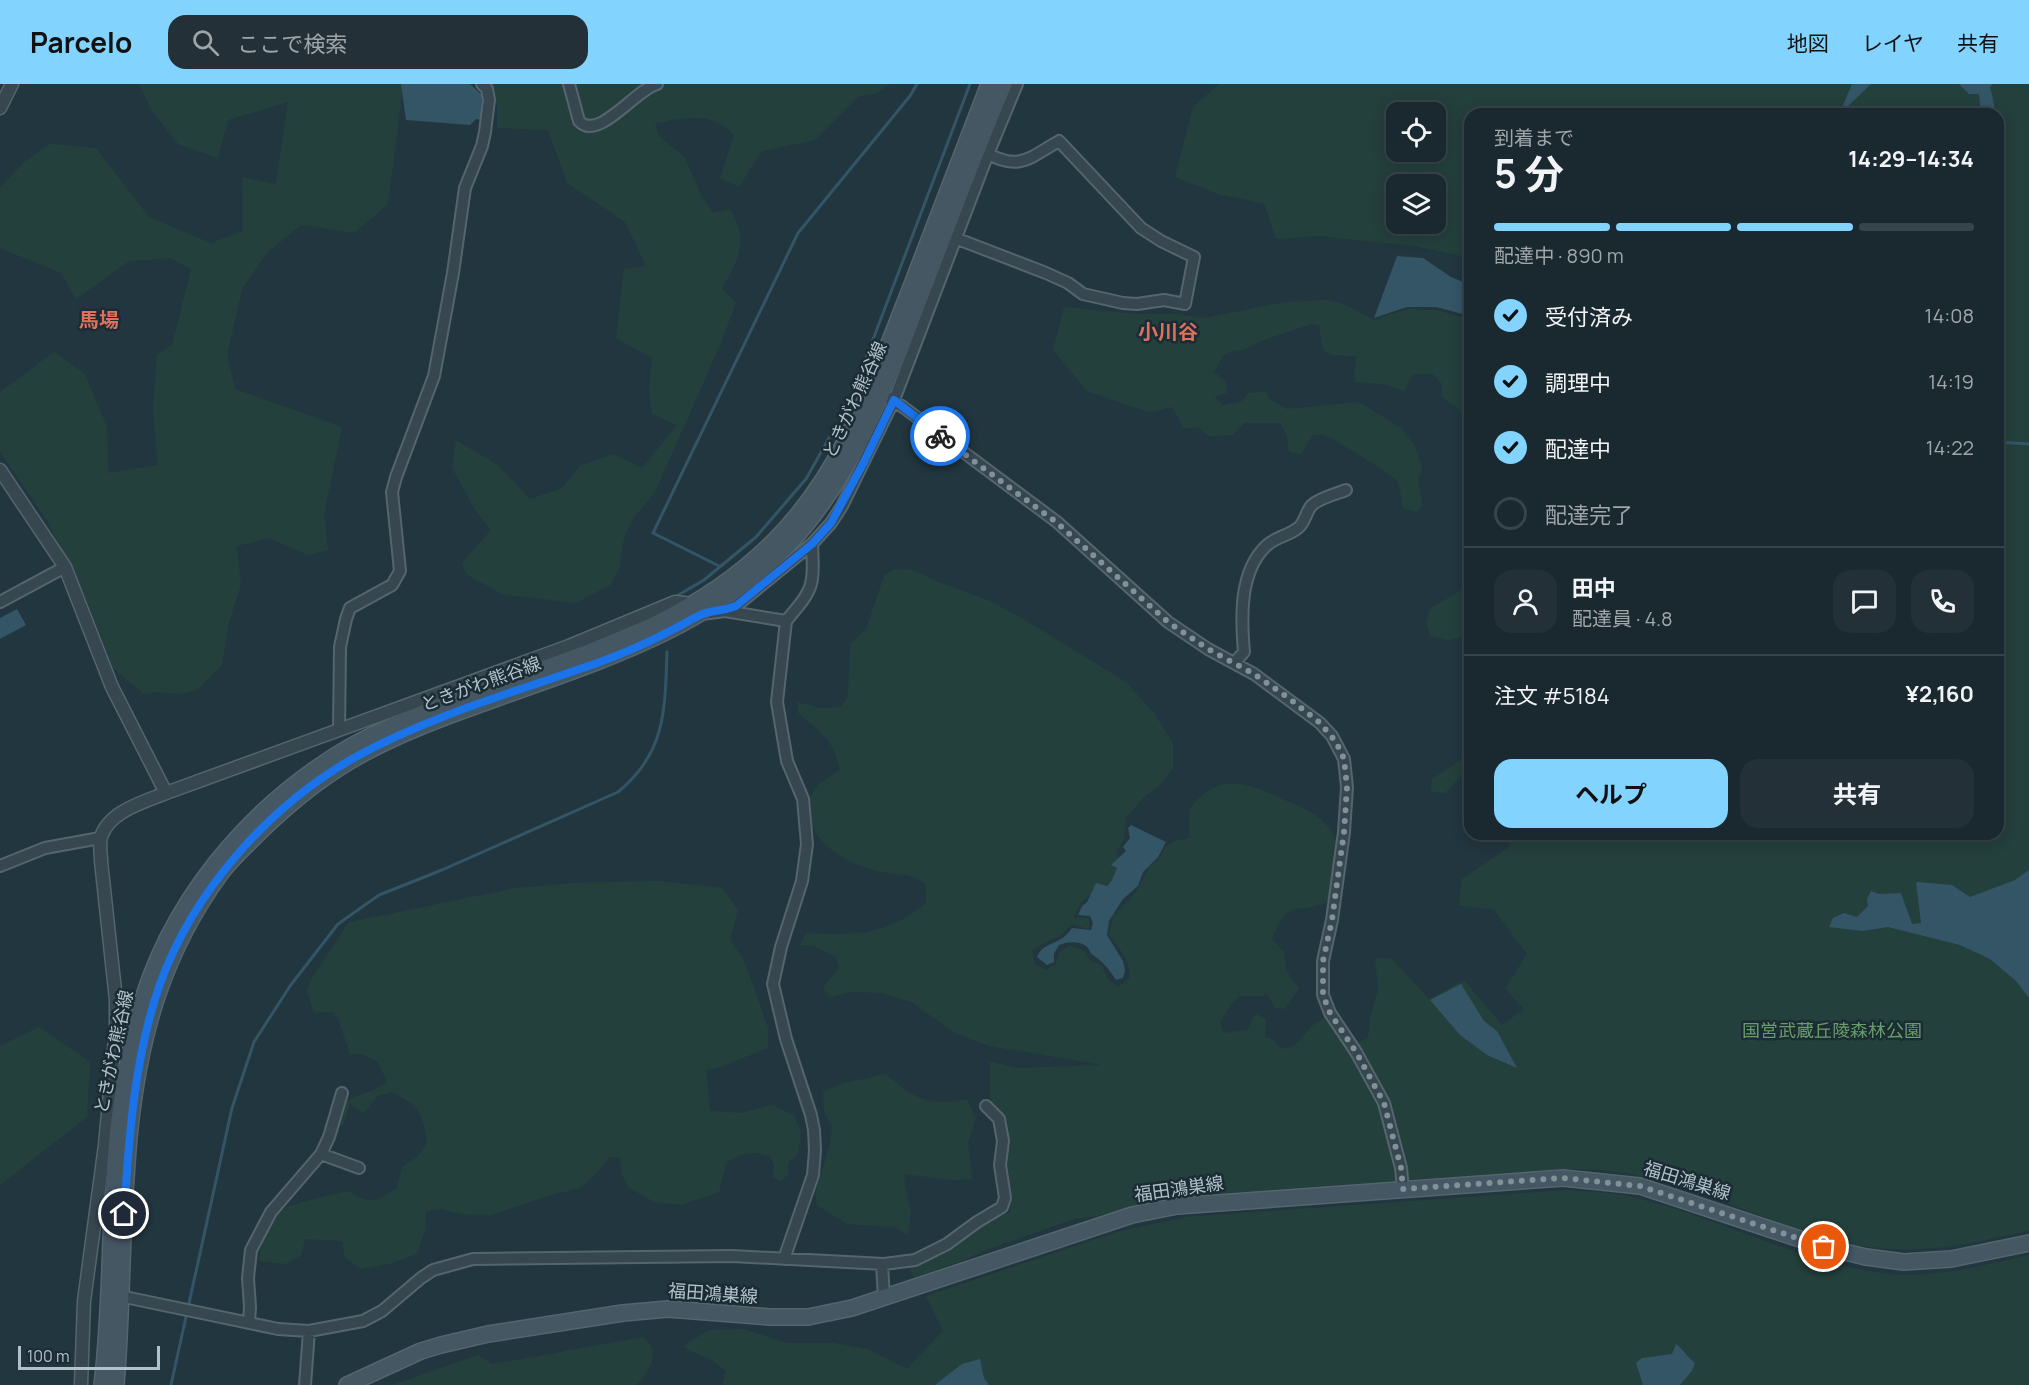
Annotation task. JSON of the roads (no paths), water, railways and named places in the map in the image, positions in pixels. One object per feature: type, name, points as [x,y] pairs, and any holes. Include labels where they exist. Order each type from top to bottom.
[{"type":"main road","name":"ときがわ熊谷線","points":[[883,394],[989,84]]},
{"type":"main road","name":"ときがわ熊谷線","points":[[116,1385],[130,1128],[141,1056],[151,1012],[161,982],[176,948],[223,870],[290,803],[353,758],[412,730],[602,661],[671,631],[689,613],[751,563],[797,516],[824,481],[845,446],[883,394],[982,151],[1004,84]]},
{"type":"main road","name":"ときがわ熊谷線","points":[[102,1385],[118,1123],[126,1070],[138,1017],[152,976],[174,927],[200,882],[231,843],[274,801],[350,747],[429,711],[689,613]]},
{"type":"main road","name":"福田鴻巣線","points":[[347,1385],[421,1351],[441,1345],[488,1334],[622,1313],[668,1309],[770,1317],[808,1317],[852,1308],[1132,1215],[1177,1206],[1563,1178],[1640,1186],[1824,1247],[1866,1257],[1904,1262],[1951,1258],[2029,1243]]},
{"type":"street","points":[[0,108],[12,84]]},
{"type":"street","points":[[339,729],[340,646],[350,608],[392,585],[400,571],[392,492],[434,376],[453,273],[465,188],[482,146],[486,124],[489,100],[487,89],[482,84]]},
{"type":"street","points":[[569,84],[579,121],[590,127],[607,121],[627,102],[657,84]]},
{"type":"street","points":[[724,611],[736,606],[812,544],[831,523],[842,506],[883,394],[955,238],[982,151],[1017,84]]},
{"type":"street","points":[[955,238],[1046,273],[1068,283],[1083,294],[1130,303],[1164,300],[1185,304],[1194,256],[1161,241],[1141,228],[1059,141],[1024,162],[1010,161],[982,151]]},
{"type":"street","points":[[883,394],[1056,522],[1168,622],[1208,649],[1260,678],[1320,723],[1332,736],[1344,759],[1347,787],[1344,832],[1332,920],[1323,961],[1323,995],[1330,1013],[1356,1052],[1384,1103],[1401,1168],[1403,1189]]},
{"type":"street","points":[[0,471],[65,567],[112,687],[166,793]]},
{"type":"street","points":[[1234,663],[1244,652],[1242,608],[1247,582],[1257,557],[1273,541],[1299,528],[1312,504],[1346,490]]},
{"type":"street","points":[[784,1259],[813,1175],[816,1150],[811,1115],[786,1039],[773,984],[781,947],[802,880],[807,844],[803,799],[787,761],[777,702],[786,621],[807,597],[813,579],[812,544]]},
{"type":"street","points":[[0,602],[65,567]]},
{"type":"street","points":[[81,1385],[84,1301],[105,1145],[116,1029],[116,999],[100,838],[114,818],[130,808],[166,793],[569,646],[675,602],[685,603],[689,613],[724,611],[786,621]]},
{"type":"street","points":[[0,866],[45,848],[100,838]]},
{"type":"street","points":[[249,1323],[248,1278],[251,1250],[272,1212],[321,1154],[329,1137],[342,1093]]},
{"type":"street","points":[[120,1296],[278,1329],[309,1331],[363,1321],[382,1311],[433,1270],[473,1259],[732,1256],[882,1264],[915,1260],[947,1244],[976,1222],[1002,1207],[1005,1198],[1000,1165],[1003,1141],[999,1119],[986,1106]]},
{"type":"street","points":[[321,1154],[359,1168]]},
{"type":"street","points":[[882,1264],[884,1298]]},
{"type":"street","points":[[305,1385],[309,1331]]},
{"type":"water","points":[[401,84],[470,84],[482,95],[481,120],[476,119],[470,125],[406,120]]},
{"type":"water","points":[[1852,84],[1871,84],[1846,108],[1843,105]]},
{"type":"water","points":[[1959,84],[1993,84],[1990,87],[1994,108],[1980,108],[1979,94],[1969,94]]},
{"type":"water","points":[[1397,256],[1423,258],[1451,277],[1464,282],[1464,314],[1436,307],[1407,307],[1374,318]]},
{"type":"water","points":[[17,609],[26,625],[0,639],[0,618]]},
{"type":"water","points":[[1131,825],[1166,842],[1158,857],[1143,872],[1138,886],[1123,899],[1109,921],[1107,935],[1123,961],[1125,970],[1123,978],[1116,980],[1087,947],[1077,942],[1059,945],[1054,954],[1054,962],[1047,965],[1037,957],[1044,948],[1062,938],[1072,928],[1091,930],[1093,923],[1090,916],[1078,915],[1096,883],[1107,886],[1112,880],[1117,868],[1111,865],[1126,851],[1123,847],[1130,838],[1128,828]]},
{"type":"water","points":[[2029,870],[2029,998],[2016,981],[1990,959],[1960,945],[1888,927],[1862,931],[1829,927],[1833,918],[1844,913],[1857,917],[1868,906],[1867,899],[1871,891],[1879,894],[1901,893],[1912,924],[1921,923],[1916,882],[1952,885],[1970,897],[2015,880]]},
{"type":"water","points":[[1461,984],[1484,1021],[1497,1031],[1517,1068],[1487,1055],[1460,1035],[1430,1000]]},
{"type":"water","points":[[1676,1344],[1695,1363],[1692,1371],[1680,1385],[1643,1385],[1636,1363],[1642,1358],[1672,1354]]},
{"type":"water","points":[[980,1359],[984,1378],[989,1385],[935,1385],[962,1364]]},
{"type":"waterway","points":[[719,566],[653,533],[798,233],[910,96],[917,84]]},
{"type":"waterway","points":[[675,597],[704,580],[756,537],[806,479],[833,431],[844,418],[970,84]]},
{"type":"waterway","points":[[2004,442],[2029,444]]},
{"type":"waterway","points":[[171,1385],[232,1108],[254,1042],[290,986],[338,924],[379,895],[442,870],[618,792],[646,762],[660,729],[667,652]]},
{"type":"district","name":"馬場","points":[[99,320]]},
{"type":"district","name":"小川谷","points":[[1168,332]]},
{"type":"park label","name":"国営武蔵丘陵森林公園","points":[[1832,1031]]}]
